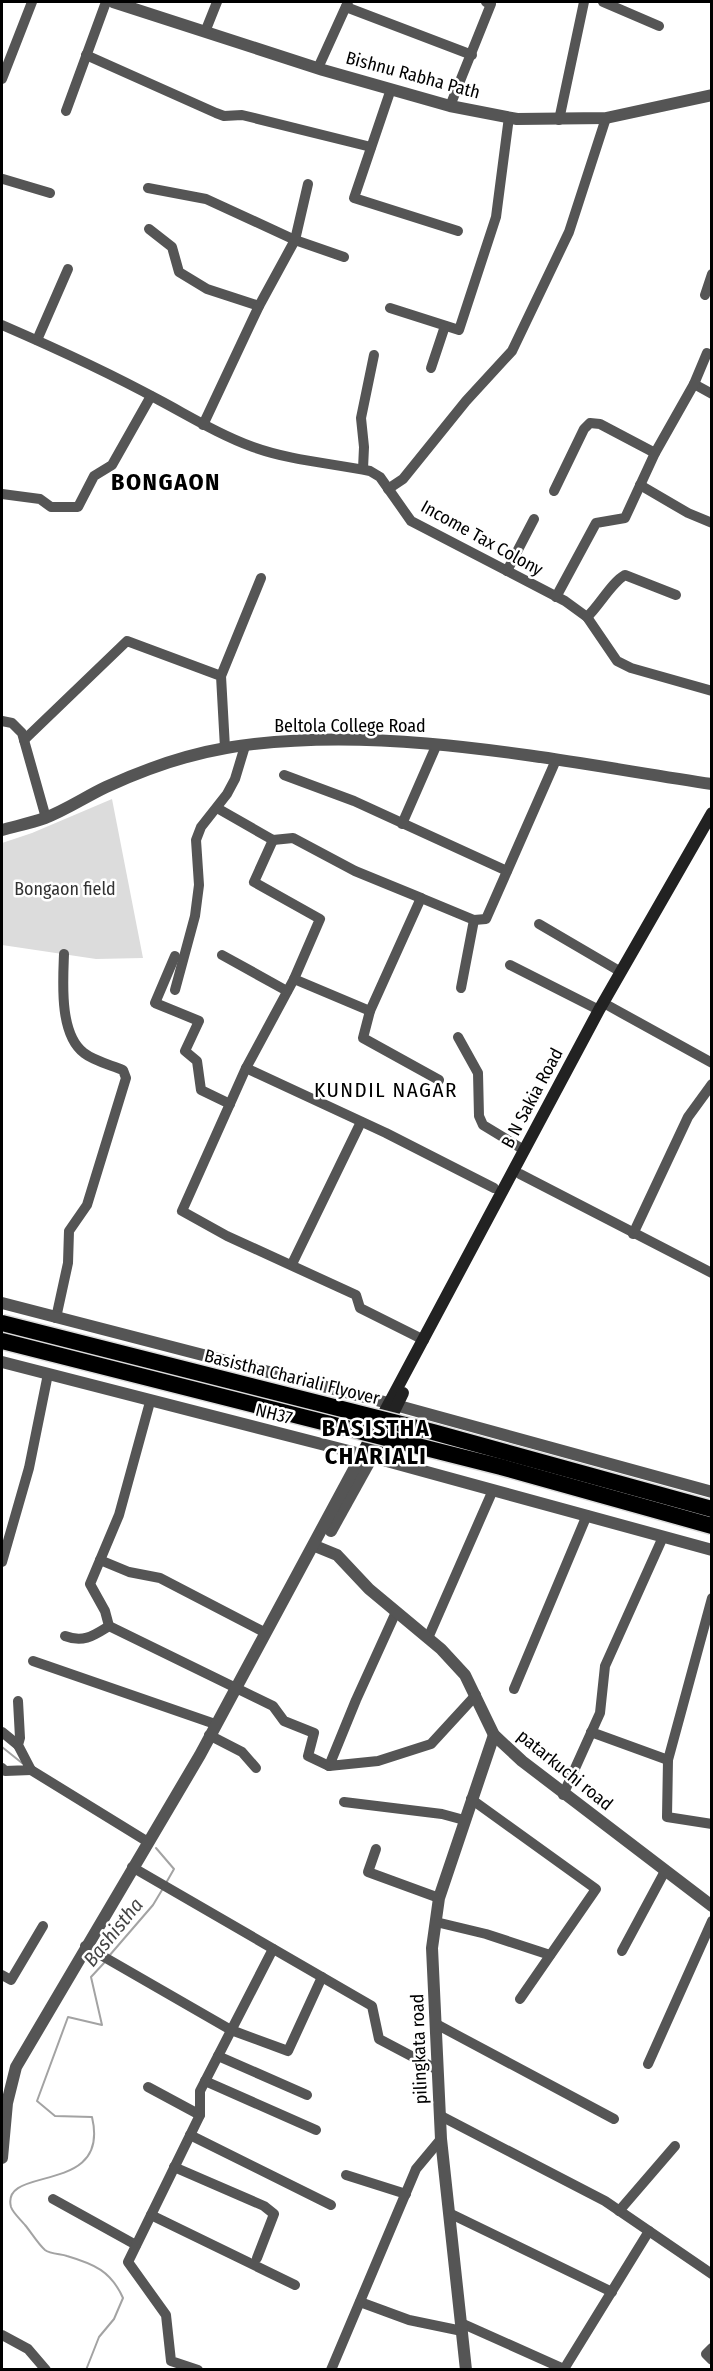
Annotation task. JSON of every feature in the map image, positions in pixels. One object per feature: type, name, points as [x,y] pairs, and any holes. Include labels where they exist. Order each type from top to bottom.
[{"type":"highway","name":"Basistha Chariali Flyover","points":[[2,1323],[518,1454],[711,1509]]},
{"type":"highway","name":"Basistha Chariali Flyover","points":[[2,1341],[501,1467],[711,1526]]},
{"type":"main road","name":"B N Sakia Road","points":[[393,1404],[520,1174],[621,972],[711,813]]},
{"type":"main road","name":"B N Sakia Road","points":[[393,1404],[524,1150],[711,826]]},
{"type":"main road","points":[[367,1456],[393,1404]]},
{"type":"street","points":[[2,79],[32,2]]},
{"type":"street","points":[[66,111],[106,2]]},
{"type":"street","name":"Bishnu Rabha Path","points":[[112,2],[318,68],[450,106],[508,117],[559,120],[606,118],[711,95]]},
{"type":"street","points":[[206,32],[216,2]]},
{"type":"street","points":[[450,106],[472,55],[490,2]]},
{"type":"street","points":[[559,120],[584,2]]},
{"type":"street","points":[[603,2],[658,26]]},
{"type":"street","points":[[318,68],[347,4],[472,55]]},
{"type":"street","points":[[86,55],[224,116],[242,115],[370,147]]},
{"type":"street","points":[[391,89],[354,198],[458,231]]},
{"type":"street","points":[[390,308],[459,330],[496,217],[508,117]]},
{"type":"street","points":[[387,489],[403,479],[466,401],[512,351],[569,232],[606,118]]},
{"type":"street","points":[[2,180],[50,193]]},
{"type":"street","points":[[203,426],[259,306],[295,240],[308,184]]},
{"type":"street","points":[[148,188],[206,199],[295,240],[344,257]]},
{"type":"street","points":[[149,229],[172,247],[179,272],[207,289],[259,306]]},
{"type":"street","points":[[37,340],[68,269]]},
{"type":"street","points":[[705,295],[711,274]]},
{"type":"street","points":[[2,325],[151,396],[203,426],[254,448],[301,461],[363,469],[364,447],[361,418],[374,355]]},
{"type":"street","points":[[431,368],[445,326]]},
{"type":"street","points":[[556,597],[596,523],[625,518],[656,453],[694,384],[707,353]]},
{"type":"street","points":[[694,384],[711,394]]},
{"type":"street","points":[[2,494],[40,499],[51,507],[78,507],[94,476],[112,465],[151,396]]},
{"type":"street","points":[[554,491],[584,429],[590,423],[600,424],[656,453]]},
{"type":"street","name":"Income Tax Colony","points":[[363,469],[380,477],[411,521],[556,597],[587,617],[616,661],[631,668],[711,691]]},
{"type":"street","points":[[640,485],[688,513],[711,523]]},
{"type":"street","points":[[507,571],[534,519]]},
{"type":"street","points":[[587,617],[625,575],[676,595]]},
{"type":"street","points":[[225,748],[221,676],[261,578]]},
{"type":"street","points":[[24,740],[127,641],[221,676]]},
{"type":"street","points":[[2,721],[12,723],[22,733],[46,818]]},
{"type":"street","name":"Beltola College Road","points":[[2,830],[46,818],[106,787],[159,765],[225,748],[245,746],[337,741],[437,744],[711,784]]},
{"type":"street","points":[[402,824],[437,744]]},
{"type":"street","points":[[175,990],[195,916],[199,885],[196,840],[201,827],[217,808],[240,769],[245,746]]},
{"type":"street","points":[[217,808],[273,840],[293,838],[355,871],[474,920],[486,919],[556,760]]},
{"type":"street","points":[[284,775],[354,801],[507,871]]},
{"type":"street","points":[[273,840],[254,882],[320,919],[294,979],[246,1068],[182,1211],[227,1236],[356,1295],[360,1308],[424,1340]]},
{"type":"street","points":[[421,898],[370,1011],[363,1038],[439,1080]]},
{"type":"street","points":[[461,988],[474,920]]},
{"type":"street","points":[[539,924],[621,972]]},
{"type":"street","points":[[56,1318],[68,1263],[69,1231],[87,1205],[126,1078],[123,1070],[83,1053],[68,1028],[63,992],[64,954]]},
{"type":"street","points":[[222,955],[287,991]]},
{"type":"street","points":[[175,956],[156,1003],[199,1021],[185,1051],[197,1061],[201,1090],[230,1104]]},
{"type":"street","points":[[510,965],[604,1008],[711,1063]]},
{"type":"street","points":[[294,979],[370,1011]]},
{"type":"street","points":[[458,1037],[478,1073],[479,1116],[483,1125],[524,1150]]},
{"type":"street","points":[[246,1068],[494,1188]]},
{"type":"street","points":[[633,1234],[688,1117],[711,1084]]},
{"type":"street","points":[[292,1264],[361,1122]]},
{"type":"street","points":[[520,1174],[711,1273]]},
{"type":"street","points":[[2,1303],[393,1404],[711,1492]]},
{"type":"street","name":"NH37","points":[[2,1362],[150,1402],[367,1456],[711,1550]]},
{"type":"street","points":[[2,1562],[29,1468],[48,1374]]},
{"type":"street","points":[[108,1626],[105,1611],[90,1584],[119,1515],[150,1402]]},
{"type":"street","points":[[2,2158],[3,2127],[16,2067],[85,1946],[238,1690],[367,1456]]},
{"type":"street","points":[[428,1638],[493,1490]]},
{"type":"street","points":[[514,1689],[587,1515]]},
{"type":"street","points":[[563,1795],[603,1700],[602,1685],[605,1666],[663,1537]]},
{"type":"street","points":[[238,1690],[266,1633],[318,1547]]},
{"type":"street","name":"patarkuchi road","points":[[318,1547],[337,1555],[369,1589],[428,1638],[465,1675],[494,1735],[563,1795],[711,1906]]},
{"type":"street","points":[[100,1560],[129,1572],[160,1578],[266,1633]]},
{"type":"street","points":[[711,1598],[668,1760],[667,1817],[711,1824]]},
{"type":"street","points":[[329,1766],[396,1612]]},
{"type":"street","points":[[108,1626],[273,1706],[284,1720],[314,1733],[308,1756],[329,1766],[378,1761],[431,1744],[476,1695]]},
{"type":"street","points":[[65,1636],[77,1641],[108,1626]]},
{"type":"street","points":[[33,1661],[213,1732],[242,1752],[256,1768]]},
{"type":"street","points":[[18,1701],[20,1738],[18,1745]]},
{"type":"street","points":[[2,1732],[18,1745],[31,1770],[148,1842]]},
{"type":"street","points":[[591,1732],[668,1760]]},
{"type":"street","name":"pilingkata road","points":[[466,2370],[441,2139],[432,1948],[439,1898],[494,1735]]},
{"type":"street","points":[[2,1768],[5,1771],[31,1770]]},
{"type":"street","points":[[471,1799],[596,1889],[520,1999]]},
{"type":"street","points":[[344,1802],[442,1814],[464,1820]]},
{"type":"street","points":[[376,1849],[368,1872],[439,1898]]},
{"type":"street","points":[[132,1867],[372,2006],[379,2039],[436,2069]]},
{"type":"street","points":[[622,1952],[665,1871]]},
{"type":"street","points":[[436,1922],[486,1934],[550,1955]]},
{"type":"street","points":[[648,2064],[711,1922]]},
{"type":"street","points":[[2,1975],[10,1980],[43,1926]]},
{"type":"street","points":[[85,1946],[231,2030],[288,2051],[322,1977]]},
{"type":"street","points":[[198,2370],[171,2361],[166,2314],[128,2262],[200,2115],[200,2091],[273,1949]]},
{"type":"street","points":[[436,2024],[614,2119]]},
{"type":"street","points":[[218,2056],[307,2095]]},
{"type":"street","points":[[205,2081],[316,2130]]},
{"type":"street","points":[[148,2087],[200,2115]]},
{"type":"street","points":[[440,2115],[619,2211],[711,2274]]},
{"type":"street","points":[[190,2135],[331,2205]]},
{"type":"street","points":[[333,2369],[416,2169],[441,2139]]},
{"type":"street","points":[[619,2211],[675,2146]]},
{"type":"street","points":[[174,2167],[264,2206],[274,2214],[257,2258]]},
{"type":"street","points":[[346,2175],[406,2194]]},
{"type":"street","points":[[53,2199],[136,2245]]},
{"type":"street","points":[[449,2213],[612,2292]]},
{"type":"street","points":[[151,2215],[295,2285]]},
{"type":"street","points":[[360,2302],[408,2320],[461,2327],[564,2369],[649,2231]]},
{"type":"street","points":[[2,2335],[28,2349],[46,2370]]},
{"type":"street","points":[[711,2348],[706,2354],[711,2360]]},
{"type":"green space","name":"Bongaon field","points":[[112,799],[143,958],[96,959],[2,945],[2,843],[32,833]]},
{"type":"waterway","name":"Bashistha","points":[[2,1747],[22,1763]]},
{"type":"waterway","name":"Bashistha","points":[[156,1848],[174,1869],[166,1883]]},
{"type":"waterway","name":"Bashistha","points":[[109,1956],[153,1905],[162,1890]]},
{"type":"waterway","name":"Bashistha","points":[[86,2370],[99,2337],[114,2319],[123,2298],[113,2281],[101,2270],[77,2259],[45,2250],[11,2207],[12,2194],[22,2186],[72,2169],[86,2159],[94,2142],[92,2117],[55,2116],[37,2101],[68,2017],[102,2025],[91,1977],[104,1963]]},
{"type":"district","name":"BONGAON","points":[[166,482]]},
{"type":"district","name":"KUNDIL NAGAR","points":[[386,1090]]},
{"type":"district","name":"BASISTHA CHARIALI","points":[[376,1442]]}]
